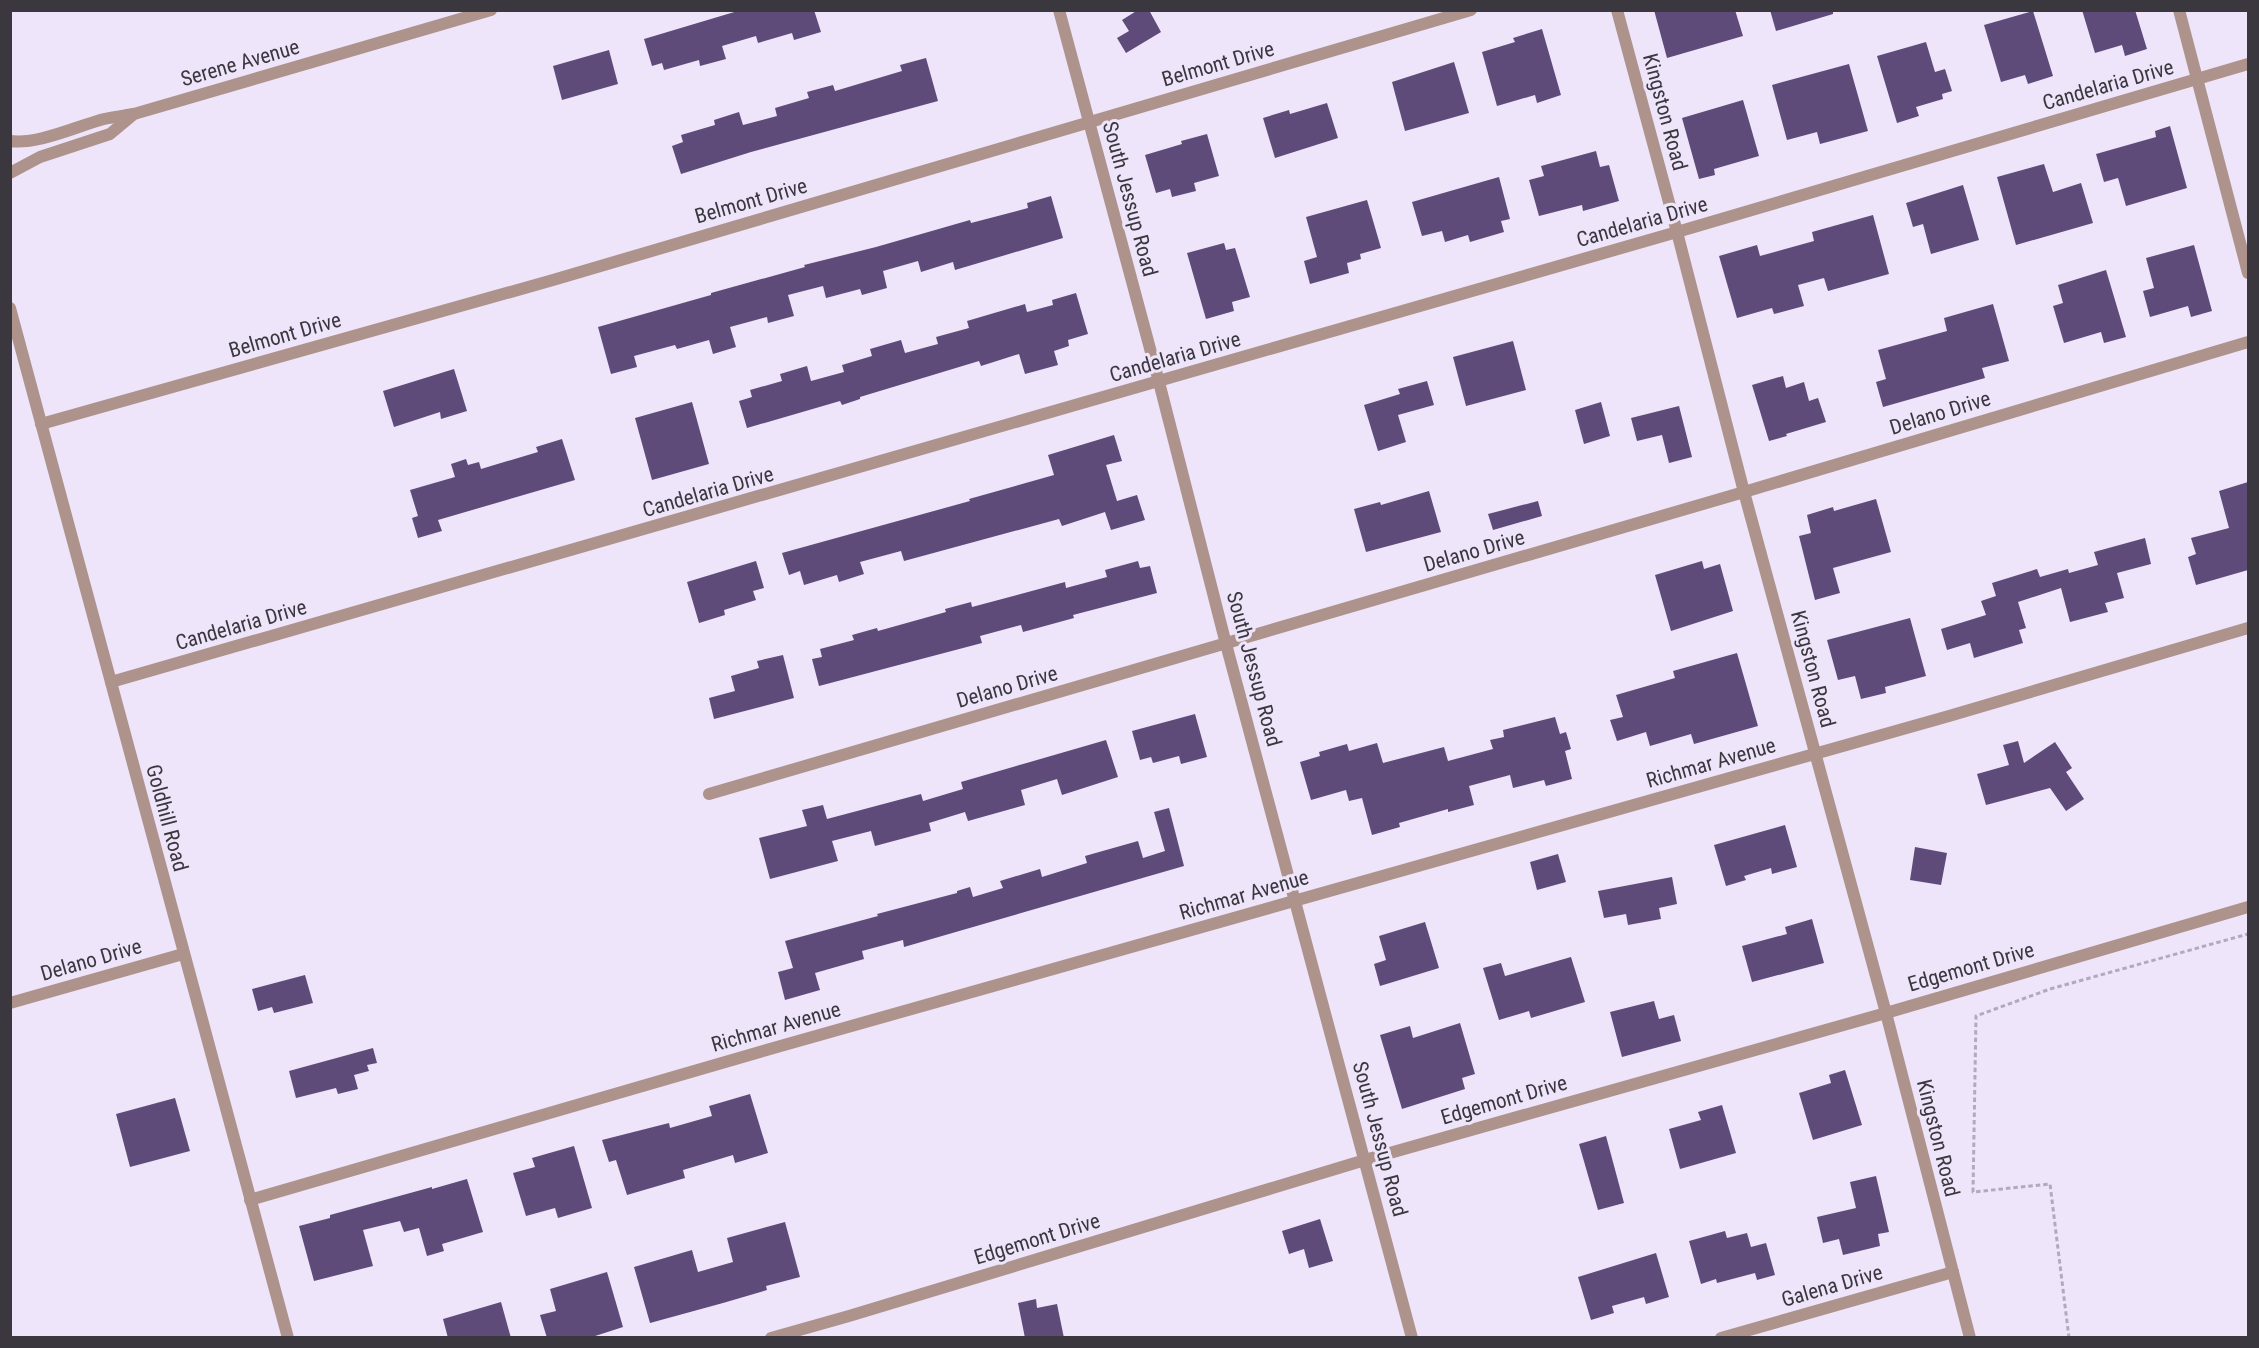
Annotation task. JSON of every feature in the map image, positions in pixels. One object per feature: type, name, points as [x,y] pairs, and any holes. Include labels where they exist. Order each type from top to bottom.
[{"type":"street","name":"Serene Avenue","points":[[10,173],[40,156],[110,134],[134,114],[491,10]]},
{"type":"street","name":"South Jessup Road","points":[[1059,10],[1160,382],[1226,644],[1412,1338]]},
{"type":"street","name":"Belmont Drive","points":[[41,424],[542,283],[1471,10]]},
{"type":"street","name":"Kingston Road","points":[[1617,10],[1744,492],[1886,1012],[1970,1338]]},
{"type":"street","points":[[2179,10],[2248,273]]},
{"type":"street","name":"Candelaria Drive","points":[[111,682],[1160,382],[2248,64]]},
{"type":"street","points":[[10,141],[36,139],[106,119],[134,114]]},
{"type":"street","name":"Goldhill Road","points":[[10,308],[288,1338]]},
{"type":"street","name":"Delano Drive","points":[[709,794],[1744,492],[2248,342]]},
{"type":"street","name":"Richmar Avenue","points":[[250,1200],[777,1047],[1816,753],[2248,628]]},
{"type":"street","name":"Edgemont Drive","points":[[771,1338],[1365,1160],[2248,907]]},
{"type":"street","name":"Delano Drive","points":[[10,1003],[183,954]]},
{"type":"street","name":"Galena Drive","points":[[1721,1338],[1953,1272]]},
{"type":"path","points":[[2069,1338],[2050,1184],[1973,1192],[1976,1016],[2050,989],[2248,934]]},
{"type":"building","points":[[741,10],[814,10],[821,32],[794,40],[792,33],[758,43],[756,36],[722,46],[726,59],[700,66],[699,60],[664,70],[662,63],[652,66],[644,39]]},
{"type":"building","points":[[1138,10],[1149,10],[1161,32],[1126,53],[1117,38],[1129,31],[1122,20]]},
{"type":"building","points":[[1654,10],[1735,10],[1743,36],[1667,58]]},
{"type":"building","points":[[1770,10],[1833,10],[1833,14],[1776,31]]},
{"type":"building","points":[[2082,10],[2135,10],[2147,49],[2125,56],[2122,45],[2095,53]]},
{"type":"building","points":[[2033,11],[2053,76],[2028,84],[2025,75],[2001,82],[1984,25]]},
{"type":"building","points":[[1542,29],[1561,95],[1537,103],[1535,95],[1497,106],[1482,52],[1515,42],[1513,38]]},
{"type":"building","points":[[1926,42],[1935,72],[1945,69],[1952,91],[1942,94],[1943,99],[1916,107],[1919,116],[1897,123],[1877,56]]},
{"type":"building","points":[[609,50],[618,84],[562,100],[553,66]]},
{"type":"building","points":[[926,58],[938,101],[751,152],[681,174],[672,146],[683,142],[681,135],[715,125],[714,120],[739,112],[743,125],[777,116],[775,108],[809,98],[807,92],[833,85],[835,91],[902,71],[900,65]]},
{"type":"building","points":[[1454,62],[1469,113],[1405,131],[1392,82]]},
{"type":"building","points":[[1849,64],[1868,131],[1820,144],[1817,132],[1787,140],[1772,85]]},
{"type":"building","points":[[1743,100],[1759,156],[1714,169],[1715,175],[1699,179],[1682,118]]},
{"type":"building","points":[[1327,103],[1338,138],[1275,158],[1263,118],[1289,110],[1290,114]]},
{"type":"building","points":[[2170,126],[2187,188],[2126,206],[2118,178],[2104,182],[2096,154],[2156,137],[2155,131]]},
{"type":"building","points":[[1207,134],[1219,176],[1194,183],[1196,191],[1172,197],[1170,189],[1156,193],[1145,155]]},
{"type":"building","points":[[1596,151],[1600,167],[1609,165],[1619,201],[1583,211],[1582,205],[1539,216],[1529,180],[1544,176],[1541,166]]},
{"type":"building","points":[[2044,164],[2053,192],[2081,183],[2093,223],[2016,245],[1997,177]]},
{"type":"building","points":[[1499,177],[1510,219],[1501,221],[1504,232],[1470,242],[1468,235],[1445,242],[1442,231],[1422,236],[1412,202]]},
{"type":"building","points":[[1963,185],[1979,240],[1931,254],[1923,224],[1913,227],[1906,203]]},
{"type":"building","points":[[1051,196],[1063,238],[955,270],[953,262],[921,272],[918,261],[883,271],[887,288],[862,295],[860,289],[826,298],[823,286],[788,295],[794,316],[768,323],[767,317],[730,327],[736,347],[713,354],[709,340],[677,349],[675,345],[634,356],[637,367],[611,374],[598,327],[805,267],[804,265],[970,220],[971,223],[1028,208],[1027,203]]},
{"type":"building","points":[[1367,200],[1381,248],[1360,254],[1361,259],[1347,263],[1349,273],[1310,284],[1304,261],[1317,257],[1306,217]]},
{"type":"building","points":[[1873,215],[1889,274],[1828,291],[1824,278],[1798,285],[1804,306],[1774,314],[1772,308],[1737,318],[1719,256],[1757,245],[1760,256],[1814,241],[1812,232]]},
{"type":"building","points":[[1224,243],[1226,250],[1235,248],[1250,297],[1232,302],[1234,311],[1206,319],[1187,253]]},
{"type":"building","points":[[2194,245],[2212,311],[2191,317],[2188,306],[2150,317],[2143,291],[2154,288],[2146,258]]},
{"type":"building","points":[[2106,270],[2126,337],[2104,343],[2101,332],[2064,343],[2053,306],[2063,303],[2058,285]]},
{"type":"building","points":[[1076,293],[1088,334],[1068,340],[1069,346],[1054,351],[1058,365],[1025,374],[1019,354],[981,366],[979,361],[860,397],[860,399],[842,405],[840,401],[747,428],[739,401],[752,397],[750,390],[782,381],[780,374],[807,366],[811,381],[844,372],[842,365],[872,356],[870,349],[901,340],[905,353],[938,344],[936,337],[969,328],[967,321],[1025,304],[1027,312],[1053,305],[1052,300]]},
{"type":"building","points":[[1993,304],[2009,361],[1982,368],[1985,378],[1883,407],[1876,382],[1886,379],[1878,350],[1947,331],[1944,318]]},
{"type":"building","points":[[1513,341],[1526,390],[1466,406],[1453,357]]},
{"type":"building","points":[[454,369],[467,411],[441,419],[440,412],[394,427],[383,391]]},
{"type":"building","points":[[1783,376],[1786,388],[1804,382],[1809,401],[1818,398],[1826,422],[1769,441],[1752,385]]},
{"type":"building","points":[[1427,381],[1434,405],[1398,415],[1406,442],[1378,451],[1364,405],[1400,394],[1398,389]]},
{"type":"building","points":[[692,402],[709,464],[652,480],[635,418]]},
{"type":"building","points":[[1601,402],[1610,436],[1584,444],[1575,410]]},
{"type":"building","points":[[1679,406],[1692,457],[1669,463],[1662,435],[1637,441],[1631,418]]},
{"type":"building","points":[[1114,435],[1122,461],[1106,465],[1117,501],[1137,495],[1145,520],[1111,530],[1105,512],[1062,526],[1059,519],[904,561],[901,551],[860,562],[864,574],[839,582],[837,575],[804,585],[800,571],[789,575],[782,553],[970,501],[969,499],[1054,475],[1048,455]]},
{"type":"building","points":[[562,439],[575,480],[438,520],[442,531],[418,538],[412,518],[418,516],[410,490],[455,477],[451,464],[466,459],[468,465],[479,462],[481,469],[538,452],[536,447]]},
{"type":"building","points":[[2248,482],[2248,570],[2196,585],[2188,557],[2196,554],[2191,538],[2229,528],[2219,491]]},
{"type":"building","points":[[1429,491],[1441,532],[1366,552],[1354,509],[1380,502],[1381,505]]},
{"type":"building","points":[[1876,499],[1891,552],[1833,568],[1840,593],[1815,600],[1799,536],[1811,533],[1807,515],[1833,507],[1834,511]]},
{"type":"building","points":[[1538,501],[1542,516],[1493,530],[1488,514]]},
{"type":"building","points":[[2145,538],[2151,564],[2117,573],[2124,598],[2105,603],[2108,612],[2070,622],[2061,588],[2018,602],[2026,628],[2019,630],[2023,643],[1974,658],[1970,643],[1947,650],[1941,629],[1986,615],[1981,601],[1996,596],[1992,583],[2037,569],[2040,577],[2068,569],[2069,573],[2098,565],[2094,552]]},
{"type":"building","points":[[756,561],[764,588],[753,591],[756,600],[724,610],[725,615],[699,623],[687,582]]},
{"type":"building","points":[[1138,561],[1140,568],[1150,566],[1157,593],[1073,615],[1074,618],[1023,632],[1021,625],[980,636],[982,643],[819,686],[812,659],[822,657],[820,649],[854,640],[852,635],[877,628],[878,631],[946,612],[945,609],[971,602],[972,607],[1065,582],[1066,588],[1107,577],[1105,570]]},
{"type":"building","points":[[1702,561],[1704,569],[1720,564],[1733,611],[1671,631],[1655,575]]},
{"type":"building","points":[[1910,618],[1926,676],[1885,687],[1886,693],[1861,699],[1855,676],[1838,680],[1827,640]]},
{"type":"building","points":[[1737,653],[1758,726],[1694,744],[1691,734],[1650,746],[1646,732],[1617,741],[1610,720],[1623,717],[1616,695],[1675,678],[1673,671]]},
{"type":"building","points":[[783,655],[794,698],[714,719],[709,698],[735,691],[731,676],[759,668],[757,661]]},
{"type":"building","points":[[1195,714],[1207,757],[1181,764],[1179,756],[1153,763],[1151,757],[1140,760],[1132,731]]},
{"type":"building","points":[[1555,717],[1560,734],[1566,732],[1571,749],[1565,751],[1572,779],[1546,786],[1544,780],[1513,788],[1510,775],[1469,786],[1474,805],[1448,812],[1448,809],[1399,823],[1400,827],[1372,835],[1362,798],[1349,801],[1346,790],[1311,800],[1300,762],[1320,756],[1319,752],[1347,744],[1349,751],[1377,743],[1383,763],[1444,747],[1448,761],[1493,749],[1490,740],[1504,737],[1503,730]]},
{"type":"building","points":[[1106,740],[1118,777],[1062,795],[1057,779],[1021,790],[1025,805],[968,821],[965,812],[929,823],[931,831],[875,846],[871,831],[832,841],[838,861],[770,879],[759,838],[807,826],[802,810],[823,805],[827,819],[921,794],[923,801],[963,789],[961,782]]},
{"type":"building","points":[[2018,741],[2024,763],[2055,742],[2072,768],[2066,772],[2084,799],[2066,811],[2050,788],[1986,805],[1977,774],[2009,765],[2003,745]]},
{"type":"building","points":[[1169,808],[1184,866],[904,947],[903,940],[862,951],[864,959],[815,973],[820,990],[785,1000],[778,972],[793,968],[785,941],[957,893],[957,891],[970,887],[973,897],[1003,888],[1000,881],[1040,869],[1042,877],[1087,863],[1085,856],[1138,841],[1143,858],[1165,851],[1154,812]]},
{"type":"building","points":[[1785,825],[1797,867],[1772,874],[1771,868],[1744,876],[1746,880],[1726,886],[1714,845]]},
{"type":"building","points":[[1915,847],[1947,853],[1941,885],[1910,880]]},
{"type":"building","points":[[1558,854],[1566,882],[1537,890],[1530,862]]},
{"type":"building","points":[[1672,877],[1677,904],[1659,908],[1661,919],[1628,925],[1626,914],[1604,918],[1598,891]]},
{"type":"building","points":[[1812,919],[1824,963],[1752,982],[1742,946],[1787,934],[1785,927]]},
{"type":"building","points":[[1425,922],[1439,968],[1380,986],[1374,964],[1386,960],[1379,936]]},
{"type":"building","points":[[1571,957],[1585,1002],[1531,1018],[1529,1011],[1499,1020],[1483,968],[1501,963],[1505,976]]},
{"type":"building","points":[[305,975],[313,1003],[274,1013],[272,1007],[258,1011],[252,989]]},
{"type":"building","points":[[1654,1001],[1659,1019],[1674,1015],[1681,1041],[1622,1057],[1610,1012]]},
{"type":"building","points":[[1460,1023],[1475,1074],[1462,1078],[1465,1089],[1402,1109],[1380,1035],[1410,1026],[1413,1038]]},
{"type":"building","points":[[373,1048],[377,1063],[367,1065],[369,1071],[354,1075],[358,1089],[338,1094],[336,1088],[296,1098],[289,1071]]},
{"type":"building","points":[[1845,1070],[1862,1125],[1813,1140],[1799,1093],[1831,1083],[1829,1075]]},
{"type":"building","points":[[750,1094],[768,1153],[735,1163],[733,1155],[683,1170],[685,1178],[627,1195],[616,1160],[609,1162],[602,1140],[669,1123],[670,1128],[712,1116],[709,1106]]},
{"type":"building","points":[[175,1098],[190,1151],[130,1167],[116,1114]]},
{"type":"building","points":[[1722,1105],[1736,1153],[1680,1169],[1669,1129],[1701,1120],[1698,1112]]},
{"type":"building","points":[[1606,1136],[1624,1203],[1598,1210],[1579,1144]]},
{"type":"building","points":[[574,1146],[592,1208],[558,1218],[555,1208],[526,1216],[513,1173],[535,1167],[532,1158]]},
{"type":"building","points":[[1876,1176],[1889,1232],[1878,1234],[1880,1246],[1843,1255],[1839,1239],[1823,1243],[1817,1217],[1856,1208],[1850,1182]]},
{"type":"building","points":[[467,1179],[483,1232],[442,1244],[444,1251],[427,1256],[419,1228],[404,1232],[400,1221],[363,1230],[373,1266],[314,1281],[299,1226],[330,1218],[330,1215]]},
{"type":"building","points":[[1320,1219],[1333,1261],[1309,1268],[1304,1249],[1289,1254],[1282,1231]]},
{"type":"building","points":[[785,1222],[800,1277],[766,1286],[767,1290],[650,1323],[634,1267],[692,1250],[698,1272],[733,1262],[727,1238]]},
{"type":"building","points":[[1725,1231],[1727,1238],[1747,1233],[1751,1247],[1766,1243],[1775,1275],[1757,1280],[1755,1273],[1717,1283],[1716,1279],[1701,1284],[1689,1241]]},
{"type":"building","points":[[1656,1253],[1669,1297],[1646,1304],[1644,1297],[1612,1306],[1614,1313],[1591,1320],[1578,1277]]},
{"type":"building","points":[[607,1272],[623,1327],[589,1338],[547,1338],[540,1315],[556,1311],[550,1289]]},
{"type":"building","points":[[1036,1299],[1037,1308],[1057,1304],[1064,1338],[1025,1338],[1018,1303]]},
{"type":"building","points":[[501,1302],[511,1338],[448,1338],[443,1319]]}]
